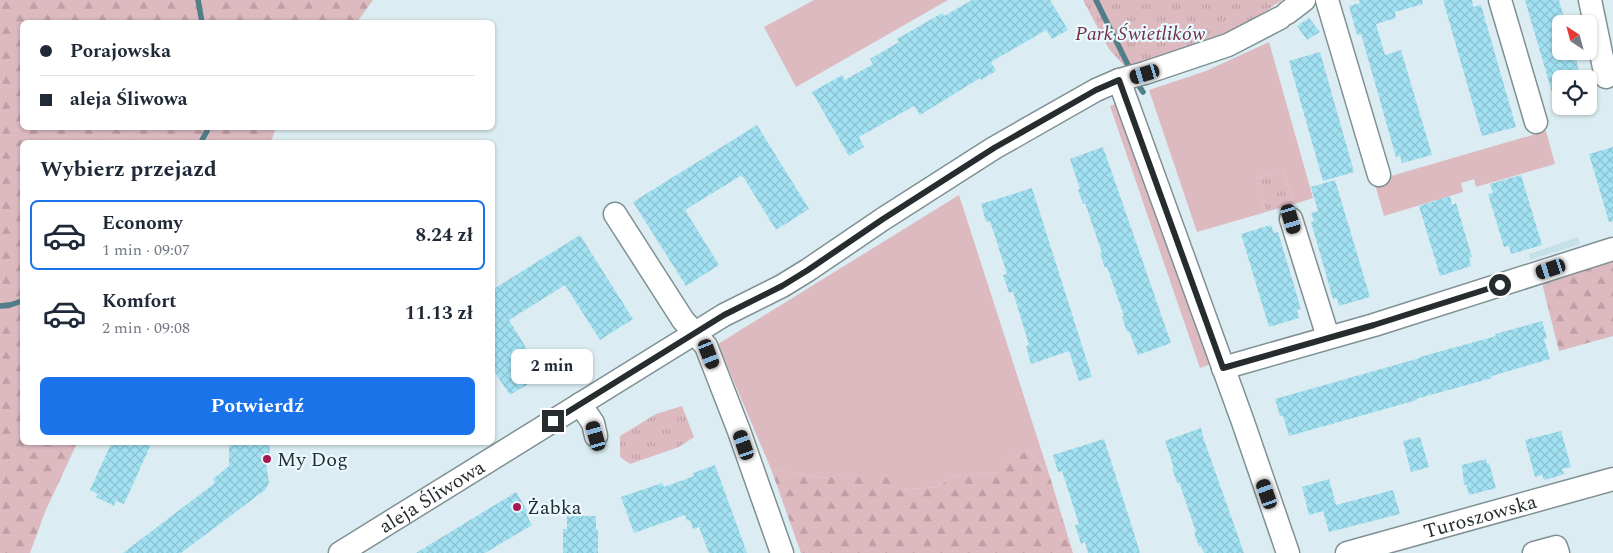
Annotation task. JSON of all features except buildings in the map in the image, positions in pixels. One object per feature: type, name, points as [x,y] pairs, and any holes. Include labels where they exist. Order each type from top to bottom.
[{"type":"street","name":"aleja Śliwowa","points":[[340,553],[724,315],[782,286],[808,270],[883,219],[1028,128],[1096,90],[1228,45],[1283,16],[1304,0]]},
{"type":"street","points":[[1327,0],[1378,175]]},
{"type":"street","points":[[1500,0],[1536,122]]},
{"type":"street","points":[[1590,0],[1606,77]]},
{"type":"street","points":[[1125,79],[1288,553]]},
{"type":"street","points":[[615,214],[683,320],[706,346],[739,431],[782,553]]},
{"type":"street","points":[[1291,219],[1328,338]]},
{"type":"street","points":[[1223,368],[1374,325],[1613,249]]},
{"type":"street","points":[[580,404],[593,423],[596,436]]},
{"type":"street","name":"Turoszowska","points":[[1347,553],[1613,479]]},
{"type":"street","points":[[1534,553],[1556,547],[1558,553]]},
{"type":"shaded area","points":[[1578,237],[1580,244],[1530,260],[1529,254]]},
{"type":"green space","points":[[0,0],[373,0],[358,20],[20,20],[20,130],[275,130],[272,140],[20,140],[20,445],[76,445],[45,512],[30,553],[0,553]]},
{"type":"green space","points":[[814,0],[948,0],[796,87],[764,27]]},
{"type":"green space","name":"Park Świetlików","points":[[1083,0],[1282,0],[1230,35],[1128,70],[1109,49]]},
{"type":"green space","points":[[1269,42],[1313,198],[1294,204],[1283,170],[1256,178],[1266,212],[1197,232],[1149,90],[1206,71]]},
{"type":"green space","points":[[1121,102],[1211,364],[1200,368],[1110,106]]},
{"type":"green space","points":[[1546,131],[1555,164],[1476,187],[1474,179],[1461,183],[1463,192],[1384,216],[1374,181]]},
{"type":"green space","points":[[1283,170],[1294,204],[1266,212],[1256,178]]},
{"type":"green space","points":[[959,195],[1049,474],[1029,451],[1008,457],[997,472],[952,476],[938,487],[898,490],[852,474],[821,478],[771,469],[718,344]]},
{"type":"green space","points":[[1613,256],[1613,336],[1559,351],[1541,279]]},
{"type":"green space","points":[[682,406],[694,437],[679,447],[630,464],[620,457],[620,436],[656,414]]},
{"type":"green space","points":[[1029,451],[1049,474],[1073,553],[801,553],[771,469],[821,478],[852,474],[887,477],[898,490],[938,487],[952,476],[996,472],[1008,457]]},
{"type":"waterway","points":[[198,0],[202,20]]},
{"type":"waterway","points":[[1096,0],[1128,65]]},
{"type":"waterway","points":[[1139,86],[1143,92]]},
{"type":"waterway","points":[[202,140],[207,130]]},
{"type":"waterway","points":[[0,306],[20,302]]},
{"type":"place","name":"My Dog","points":[[267,459]]},
{"type":"place","name":"Żabka","points":[[517,507]]},
{"type":"route","points":[[553,421],[724,315],[782,286],[808,270],[883,219],[994,148],[1096,90],[1119,80],[1223,368],[1374,325],[1500,285]]}]
